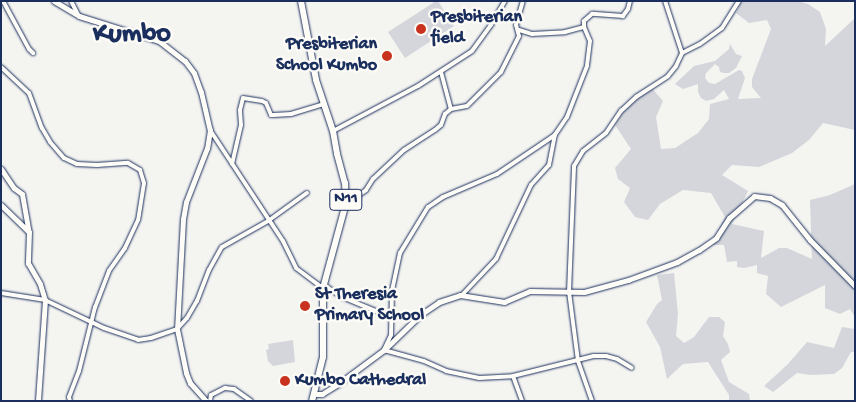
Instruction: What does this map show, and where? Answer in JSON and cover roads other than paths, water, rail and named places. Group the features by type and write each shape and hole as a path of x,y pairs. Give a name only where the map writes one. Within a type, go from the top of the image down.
{"highway":[{"name":"N11","path":"301,1 306,38 323,104 333,131 345,183 346,203 324,287 323,357 313,398"}],"street":[{"path":"3,1 33,53"},
{"path":"54,1 79,16 153,38 180,56 194,73 208,116 210,130 207,148 186,202 183,219 177,329 186,373 190,383 208,401 211,396 225,388 234,389 251,401"},
{"path":"63,7 70,1 79,16"},
{"path":"333,131 441,72 472,51 491,25 505,1"},
{"path":"346,203 366,190 373,179 404,150 441,125 445,114 451,109 468,106 501,72 516,43 519,30 516,25 523,1"},
{"path":"313,398 338,384 384,350 429,308 462,295 496,259 531,185 549,165 555,136 567,117 587,66 590,41 584,27 584,21 592,14 622,16 628,9 630,1"},
{"path":"665,1 682,53"},
{"path":"592,401 578,361 569,292 571,199 574,166 577,159 606,133 621,111 636,97 673,70 682,53 700,44 722,28 738,1"},
{"path":"519,30 532,34 566,32 584,27"},
{"path":"1,67 29,93 42,128 50,142 64,158 77,164 128,163 140,170 144,183 138,220 125,248 110,271 90,322 79,371 69,397 70,401"},
{"path":"441,72 451,109"},
{"path":"232,164 243,98 266,103 272,115 291,114 323,104"},
{"path":"210,130 268,221 283,241 296,268 342,297 388,316 393,315"},
{"path":"384,350 391,335 393,315 392,291 400,253 428,207 443,197 496,174 555,136"},
{"path":"1,169 14,188 22,194 29,232 28,263 40,284 45,300 38,401"},
{"path":"1,293 45,300 90,322 138,340 152,338 177,329 197,301 209,270 222,247 268,221 307,193"},
{"path":"462,295 504,302 530,291 584,292 628,280 688,257 716,238 729,218 754,196 770,198 782,205 810,240 855,286"},
{"path":"1,205 29,232"},
{"path":"384,350 460,374 479,378 513,376 594,356 606,356 632,368"},
{"path":"513,376 522,401"}],"place":[{"name":"Presbiterian field","path":"421,29"},
{"name":"Presbiterian School Kumbo","path":"387,56"},
{"name":"St Theresia Primary School","path":"305,306"},
{"name":"Kumbo Cathedral","path":"285,381"}],"district":[{"name":"Kumbo","path":"132,35"}]}
